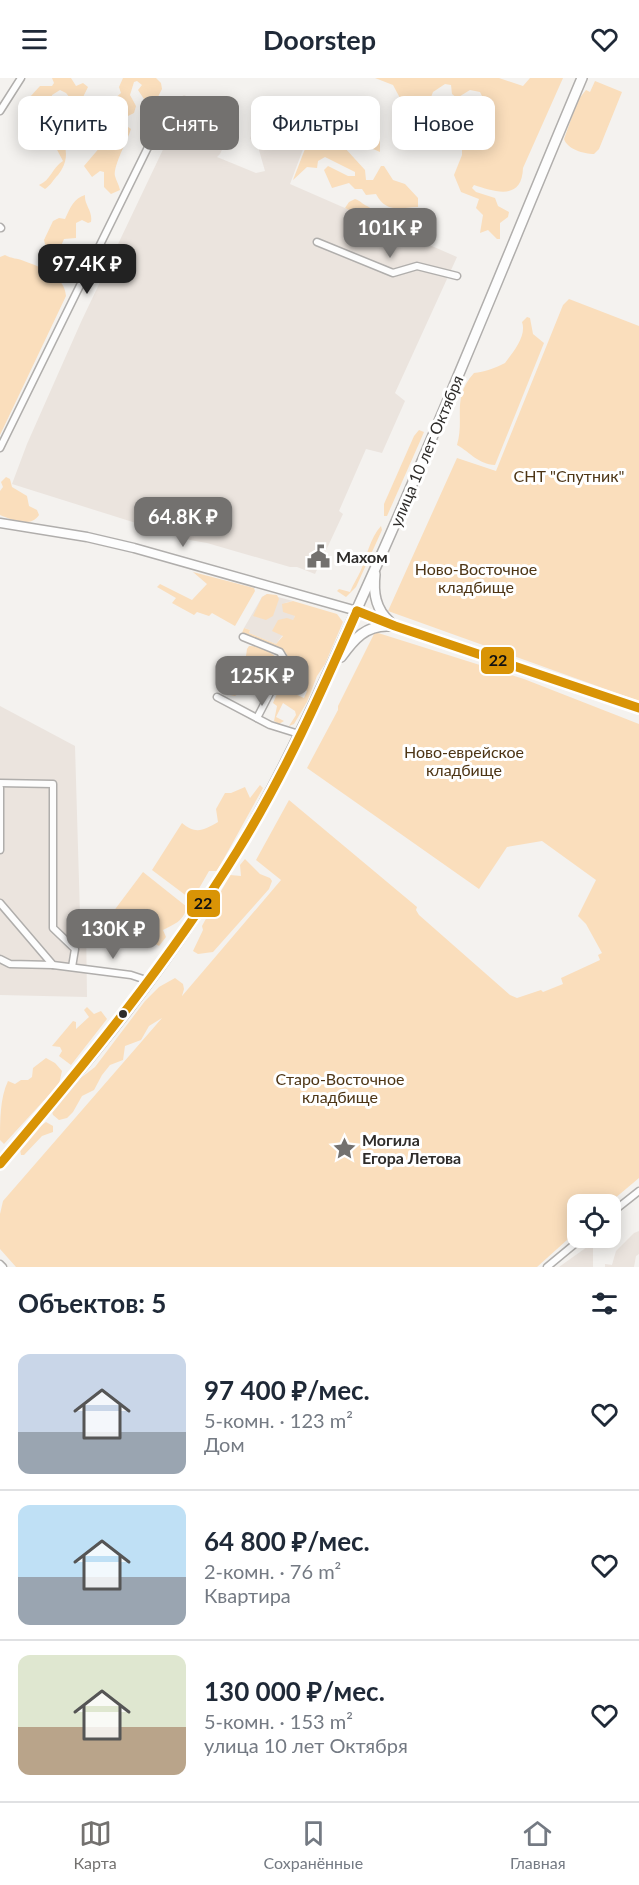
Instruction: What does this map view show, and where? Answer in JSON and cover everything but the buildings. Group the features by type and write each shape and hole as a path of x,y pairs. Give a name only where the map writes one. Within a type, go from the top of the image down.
{"main road":[{"name":"улица 10 лет Октября","path":"0,1164 105,1039 149,981 238,849 299,734 357,611 437,429 582,78"},
{"path":"377,563 374,589 377,604 386,619 395,626"},
{"path":"357,611 395,626 639,708"},
{"path":"332,667 364,631 375,626 395,626"}],"street":[{"path":"0,111 21,78"},
{"path":"0,448 147,150"},
{"path":"317,242 393,273 417,266 457,276"},
{"path":"0,523 87,537 134,548 357,611"},
{"path":"243,637 280,652 286,662 257,718"},
{"path":"217,697 257,718 299,734"},
{"path":"0,783 53,784 53,928 75,949 72,967"},
{"path":"0,788 0,850"},
{"path":"0,903 53,965"},
{"path":"0,959 10,964 72,967 131,975 149,981"},
{"path":"621,1205 639,1191"},
{"path":"547,1267 570,1248"},
{"path":"0,1264 3,1267"}],"shaded area":[{"path":"163,150 222,150 217,157 256,173 265,171 259,150 303,150 290,184 457,257 395,393 405,401 382,453 366,449 339,511 343,514 315,574 297,567 190,540 12,484 27,444 81,322"},
{"path":"267,594 293,601 285,603 295,616 276,644 249,633 250,630 244,628 262,597"},
{"path":"0,706 75,746 80,915 86,923 87,997 0,995"},
{"path":"639,1231 639,1254 636,1256 634,1267 605,1267 605,1264 612,1265 616,1251"},
{"path":"586,1248 593,1248 593,1267 559,1267"}],"green space":[{"path":"52,78 71,78 76,86 83,83 88,87 84,96 68,96 60,90 52,96 31,96 40,86 52,86 54,83"},
{"path":"123,78 156,78 161,83 162,89 158,96 142,96 138,90 142,85 137,81 134,82 130,95 136,106 134,113 128,116 128,96 118,96 121,93 119,87"},
{"path":"375,78 499,78 523,86 530,78 563,78 523,168 518,186 506,192 474,185 472,188 476,192 495,198 498,206 509,212 508,217 500,223 500,239 488,230 480,233 483,215 476,208 479,199 461,192 454,175 462,150 495,150 495,96 482,96 480,92 470,90 460,96 454,96 451,85 445,84 433,92 431,96 399,96 393,85"},
{"path":"595,81 622,92 599,149 594,154 576,150 564,139 578,100 586,90 590,92"},
{"path":"57,150 66,150 64,166 49,186 45,189 39,185 46,180 63,161"},
{"path":"98,150 122,150 115,172 120,190 111,194 104,187 104,172 100,171 92,177 84,166"},
{"path":"305,150 347,150 365,170 366,180 373,180 381,166 384,166 393,180 405,184 418,198 418,207 389,207 376,194 366,195 362,189 355,189 349,183 332,188 324,170 328,166 348,176 355,176 355,172 325,157 318,161 317,168 307,167 293,180"},
{"path":"85,195 91,222 82,220 76,223 76,238 64,239 61,246 63,253 54,259 48,256 44,240 53,221 59,218 65,219 75,201"},
{"path":"355,199 404,224 422,241 345,208"},
{"path":"5,255 31,263 51,273 65,289 66,296 0,435 0,257"},
{"path":"569,299 639,326 639,701 388,611 457,458 496,471 563,305"},
{"path":"527,317 530,318 533,334 544,343 495,465 489,464 457,445 463,391 474,373 490,370 505,363 518,344 523,333 522,322"},
{"path":"419,430 424,432 387,516 384,516 384,504 414,436"},
{"path":"6,477 10,479 12,487 27,496 29,506 37,510 39,515 36,519 21,522 0,515 0,491 3,487 1,482"},
{"path":"381,526 382,530 356,587 346,597 337,591 339,589 350,592 371,542"},
{"path":"193,572 254,588 255,591 235,626 212,613 209,616 197,612 194,615 172,603 176,598 157,587 160,584 192,600 207,584"},
{"path":"267,594 277,595 279,599 273,616 266,620 253,616 262,597"},
{"path":"293,601 337,614 343,622 307,702 294,724 289,726 296,715 295,711 283,703 276,717 284,721 279,724 274,721 277,706 273,703 280,687 304,698 307,691 303,688 306,679 301,678 298,686 281,680 289,664 286,653 242,633 244,628 250,630 249,633 276,644 283,636 272,631 278,620 287,618 293,620 295,616 283,612 282,604"},
{"name":"Старо-Восточное кладбище","path":"375,632 524,679 639,724 639,1178 620,1194 567,1194 567,1240 537,1267 16,1267 0,1249 0,1214 3,1201 162,1018 149,1026 141,1040 125,1046 123,1060 110,1065 94,1090 82,1096 67,1118 59,1120 52,1112 82,1077 95,1067 145,1001 159,987 175,978 183,984 182,996 281,880 256,860 289,800 417,907 419,915 510,995 517,998 541,990 543,992 563,984 561,978 600,960 598,955 602,953 586,924 578,916 596,880 542,841 507,847 479,889 307,768"},
{"path":"249,646 257,647 278,659 276,665 262,672 252,690 243,690 235,696 230,695 245,663"},
{"path":"260,785 263,788 217,871 209,871 197,892 188,897 152,870 182,823 196,830 208,827 218,822 216,809 225,793 245,787 250,798"},
{"path":"245,859 260,874 270,878 272,881 269,889 213,952 198,954 193,951 203,930 202,926 230,875 241,876 240,865"},
{"path":"143,872 187,907 183,916 178,922 163,930 166,937 159,946 152,942 146,946 131,936 114,943 100,936 98,932"},
{"path":"87,1007 94,1014 101,1011 107,1019 71,1065 59,1056 62,1051 60,1047 52,1046 73,1021 76,1022 76,1029 89,1017 84,1010"},
{"path":"46,1058 62,1071 59,1084 4,1144 0,1140 0,1117 3,1095 8,1081 15,1084 21,1080 28,1080 32,1077 33,1068"},
{"path":"46,1122 53,1126 53,1132 42,1136 24,1155 21,1155 20,1149"}],"transit line":[{"name":"22","path":"357,611 395,626 639,708"},
{"name":"22","path":"0,1164 125,1012 211,892 238,850 287,763 357,611"}],"place":[{"name":"Махом","path":"318,556"},
{"name":"Могила Егора Летова","path":"344,1148"}],"park label":[{"name":"СНТ \"Спутник\"","path":"569,475"},
{"name":"Ново-Восточное кладбище","path":"476,577"},
{"name":"Ново-еврейское кладбище","path":"464,760"}]}
